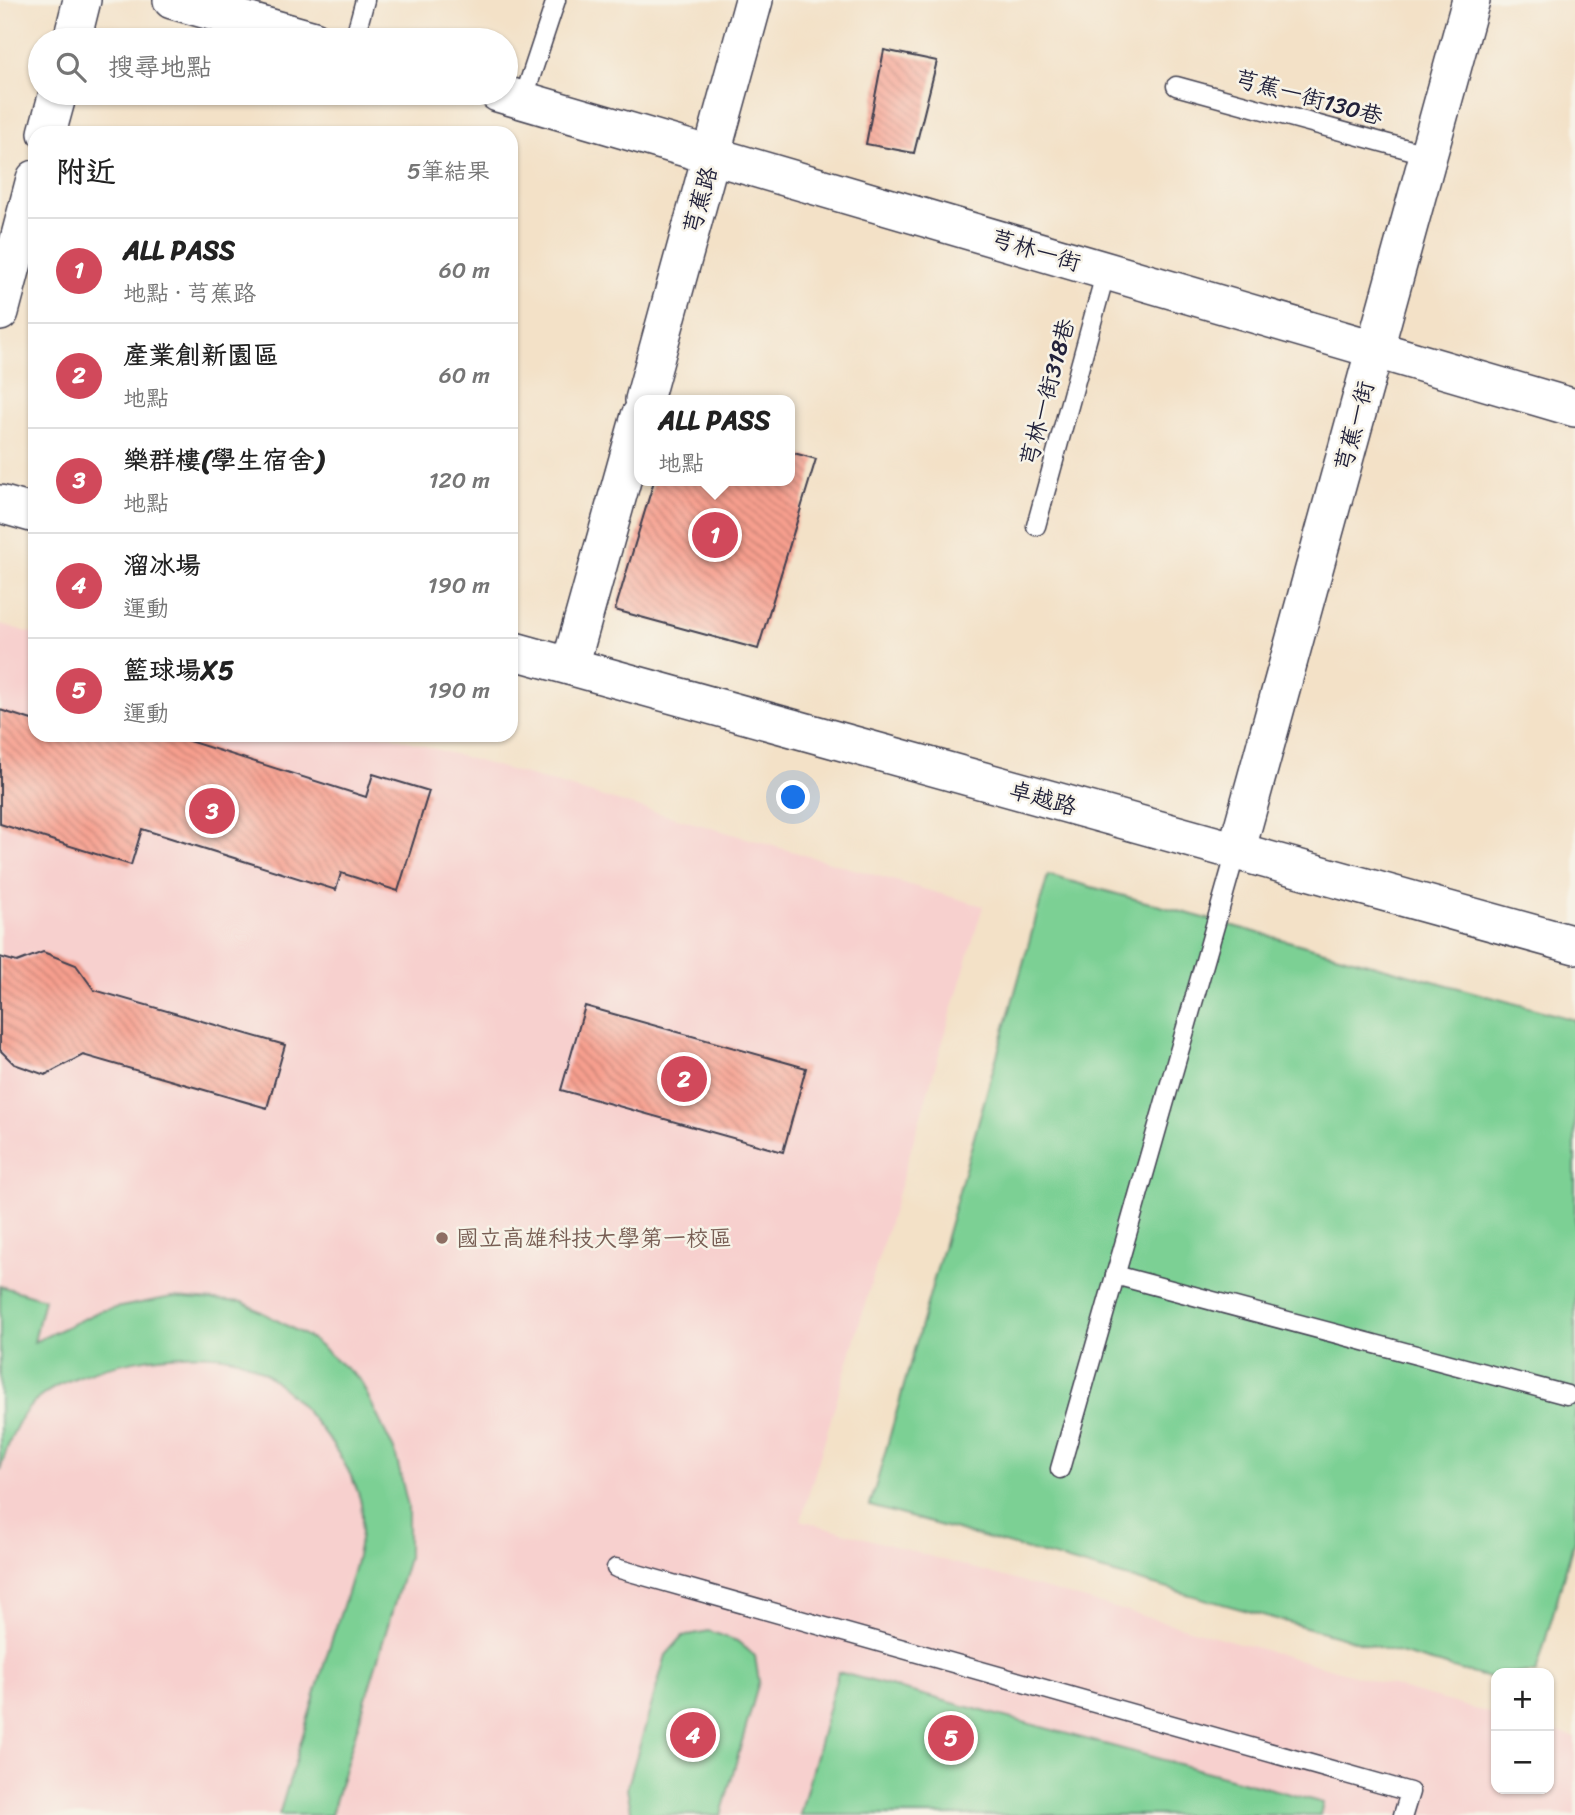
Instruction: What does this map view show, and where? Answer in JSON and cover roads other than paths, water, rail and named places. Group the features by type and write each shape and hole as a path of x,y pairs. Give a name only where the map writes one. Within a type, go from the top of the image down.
{"street":[{"path":"75,28 82,0"},
{"path":"172,0 271,28"},
{"name":"芎蕉路","path":"645,395 754,0"},
{"name":"芎蕉一街","path":"1236,852 1471,0"},
{"name":"芎林一街","path":"518,98 1575,408"},
{"path":"49,126 55,105"},
{"path":"0,312 28,206"},
{"path":"570,666 634,437"},
{"path":"0,504 28,512"},
{"name":"卓越路","path":"518,652 1575,945"}],"lane":[{"path":"357,28 365,0"},
{"path":"518,79 556,0"},
{"name":"芎蕉一街130巷","path":"1176,86 1429,155"},
{"name":"芎林一街318巷","path":"1036,526 1106,271"},
{"path":"1060,1469 1236,852"},
{"path":"1115,1275 1567,1395"},
{"path":"616,1568 1410,1792 1403,1815"}],"place":[{"name":"ALL PASS","path":"715,535"},
{"name":"樂群樓(學生宿舍)","path":"212,811"},
{"name":"產業創新園區","path":"684,1079"},
{"name":"國立高雄科技大學第一校區","path":"442,1238"},
{"name":"溜冰場","path":"693,1735"},
{"name":"籃球場X5","path":"951,1738"}]}
